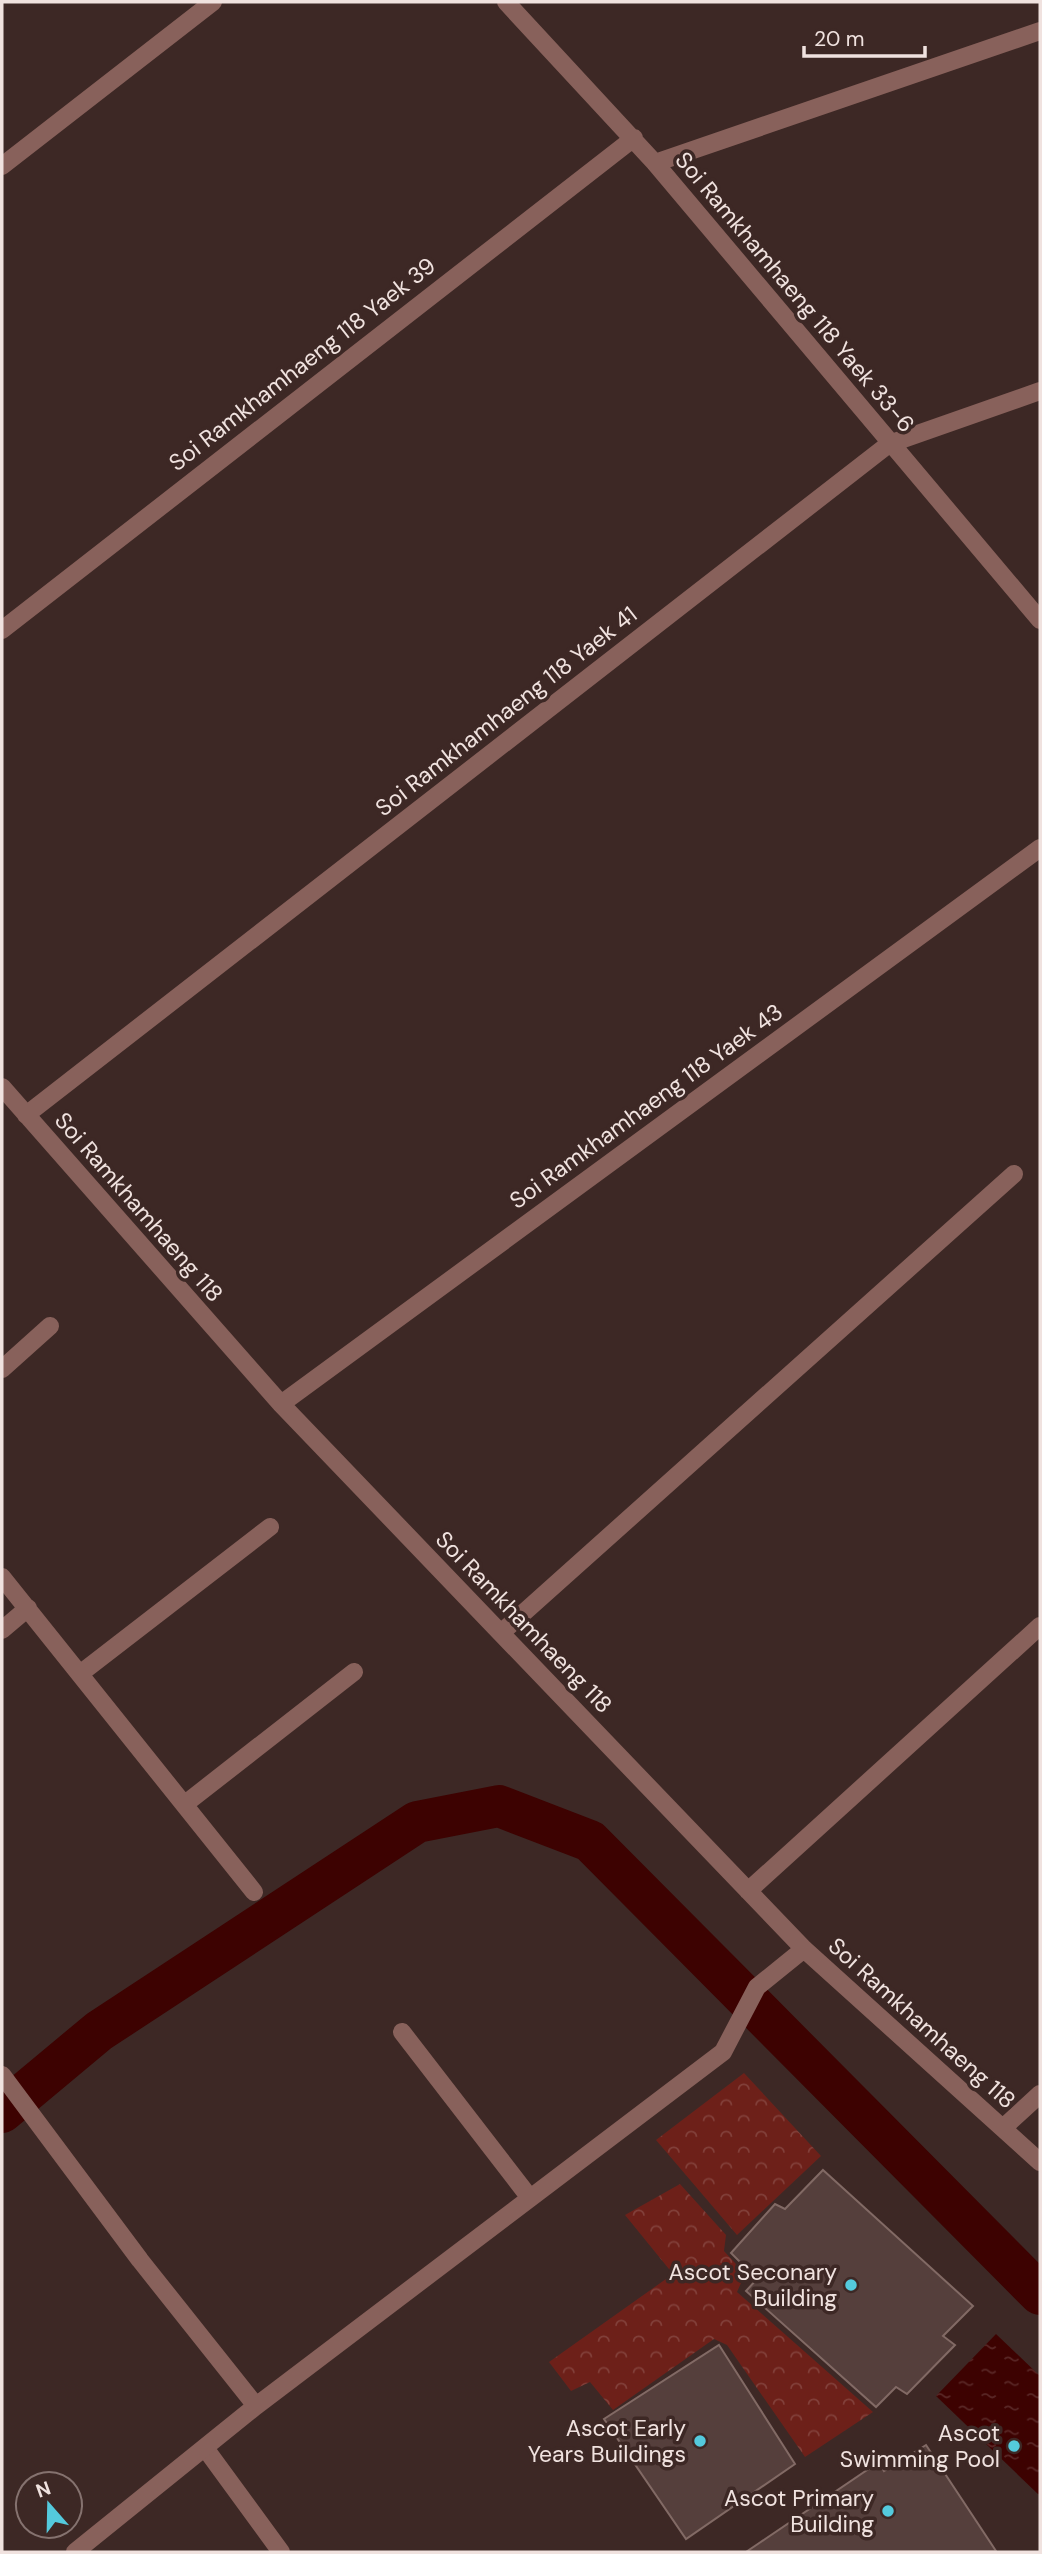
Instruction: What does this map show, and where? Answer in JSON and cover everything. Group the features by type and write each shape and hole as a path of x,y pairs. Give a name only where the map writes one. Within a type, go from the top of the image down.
{"street":[{"path":"2,166 213,2"},
{"name":"Soi Ramkhamhaeng 118 Yaek 33-6","path":"506,2 634,138 889,444 1040,620"},
{"path":"655,163 1040,30"},
{"name":"Soi Ramkhamhaeng 118 Yaek 39","path":"2,630 634,138"},
{"name":"Soi Ramkhamhaeng 118 Yaek 41","path":"26,1115 889,444 1040,391"},
{"name":"Soi Ramkhamhaeng 118 Yaek 43","path":"281,1404 1040,848"},
{"name":"Soi Ramkhamhaeng 118","path":"2,1087 281,1404 804,1949 1040,2162"},
{"path":"501,1633 1014,1174"},
{"path":"2,1369 50,1326"},
{"path":"81,1673 270,1527"},
{"path":"2,1577 254,1892"},
{"path":"2,1630 28,1608"},
{"path":"748,1891 1040,1626"},
{"path":"184,1804 354,1672"},
{"path":"75,2552 256,2406 723,2052 757,1987 804,1949"},
{"path":"402,2032 530,2198"},
{"path":"4,2078 140,2260 256,2406"},
{"path":"1003,2128 1040,2094"},
{"path":"205,2448 281,2552"}],"green space":[{"path":"744,2073 821,2156 737,2235 656,2140"},
{"path":"680,2184 726,2235 724,2251 745,2274 737,2292 873,2412 805,2457 727,2345 714,2339 613,2410 590,2382 571,2391 549,2362 673,2274 625,2215"}],"water":[{"name":"Ascot Swimming Pool","path":"996,2334 1040,2376 1040,2496 936,2396"}],"building":[{"name":"Ascot Seconary Building","path":"823,2170 973,2306 943,2336 955,2345 907,2394 896,2387 876,2407 746,2291 757,2279 731,2253 775,2204 785,2209"},
{"name":"Ascot Early Years Buildings","path":"719,2345 795,2464 686,2539 604,2419"},
{"name":"Ascot Primary Building","path":"926,2445 996,2551 746,2552 879,2462 884,2471"}],"waterway":[{"path":"2,2112 99,2031 417,1822 499,1806 590,1841 1040,2294"}],"place":[{"name":"Ascot Seconary Building","path":"851,2285"},
{"name":"Ascot Early Years Buildings","path":"700,2441"},
{"name":"Ascot Swimming Pool","path":"1014,2446"},
{"name":"Ascot Primary Building","path":"888,2511"}]}
